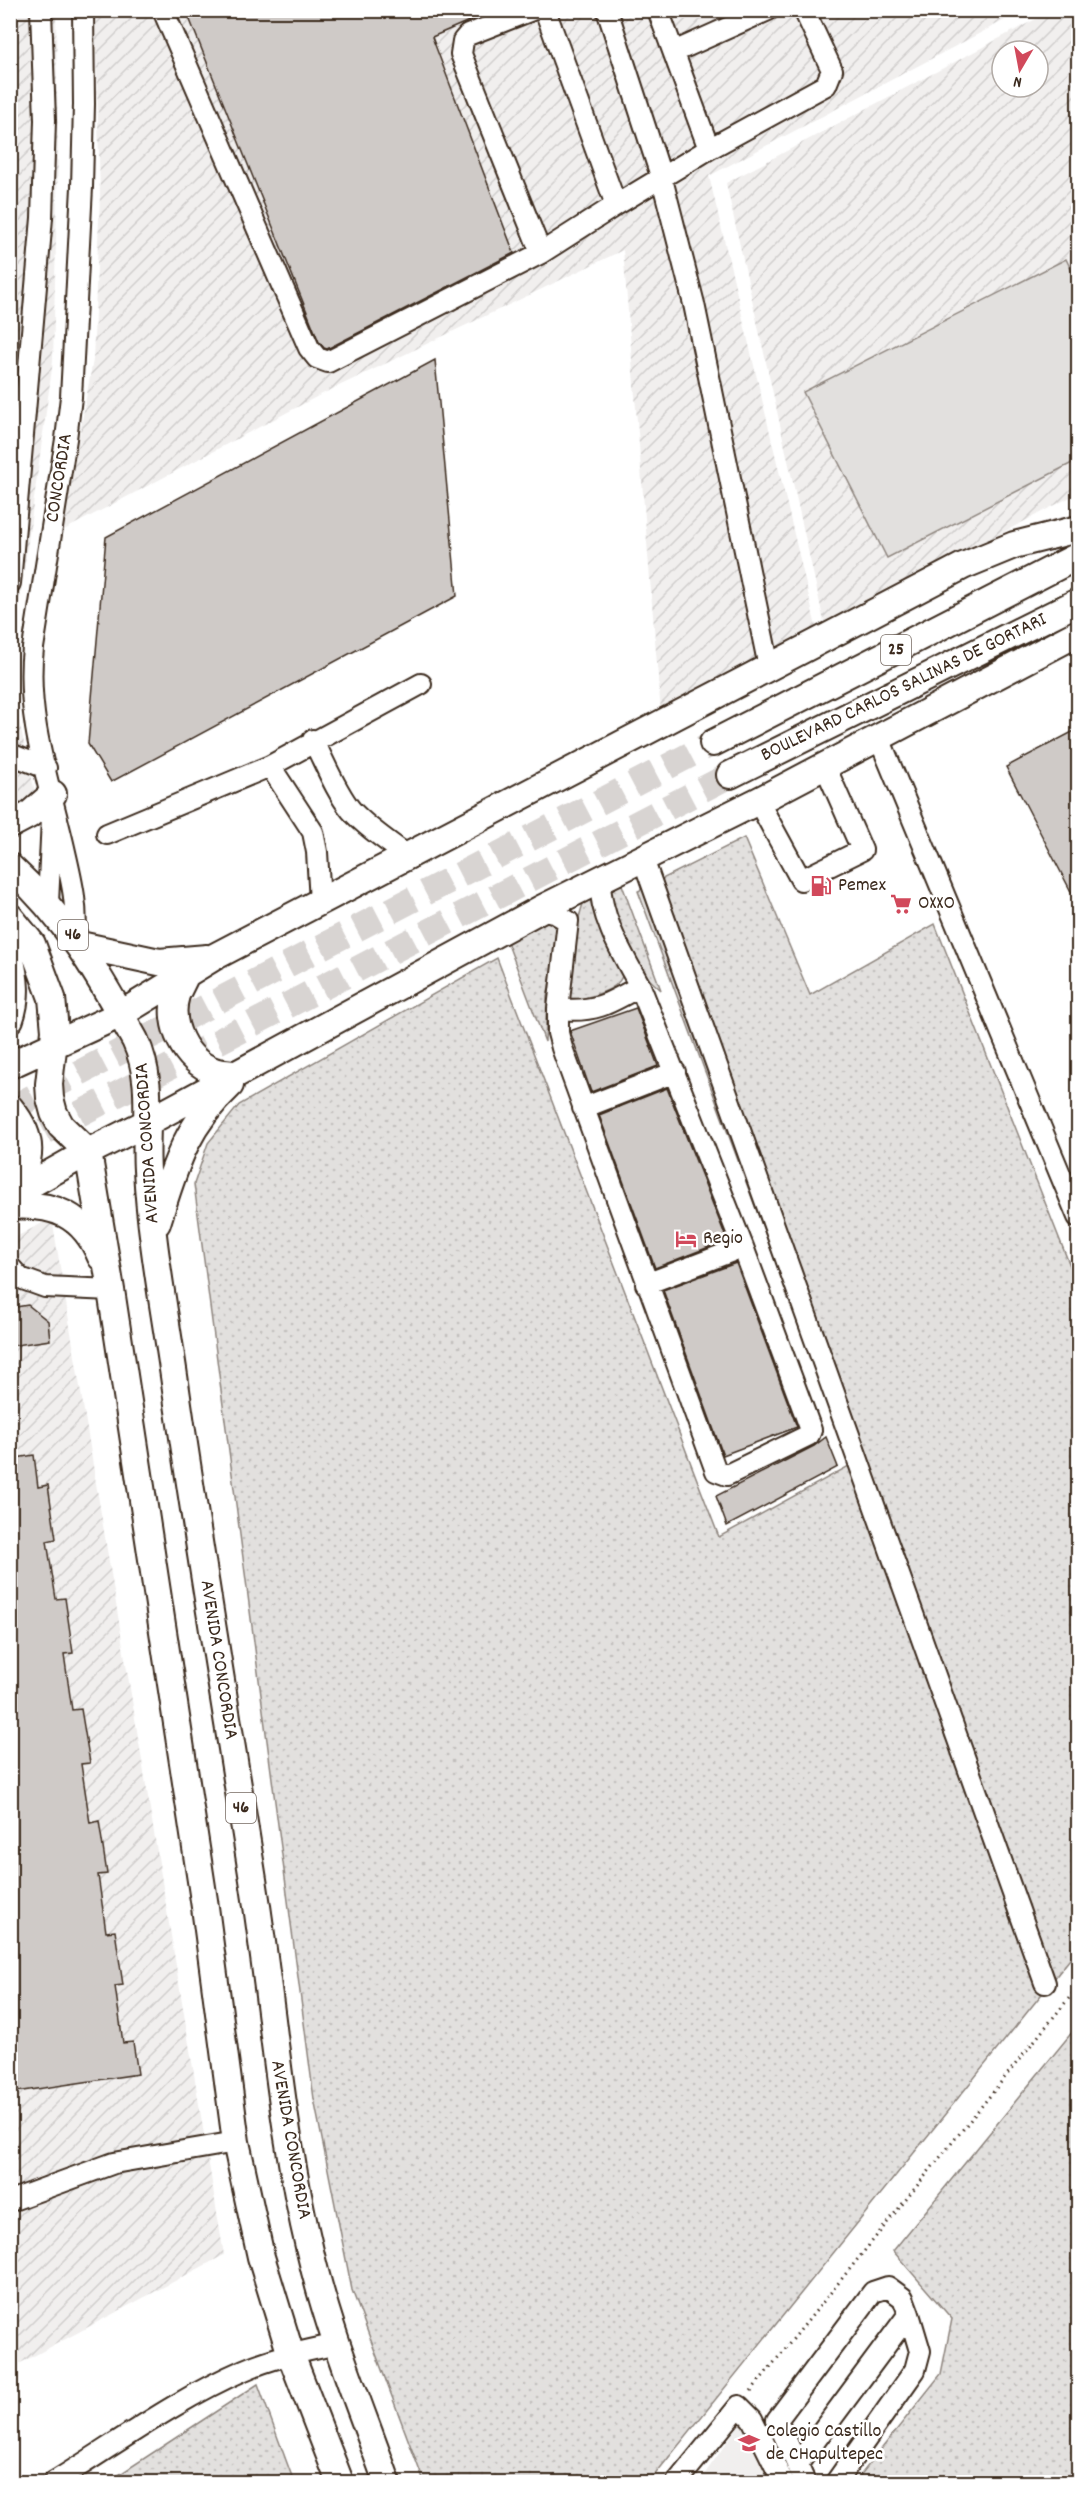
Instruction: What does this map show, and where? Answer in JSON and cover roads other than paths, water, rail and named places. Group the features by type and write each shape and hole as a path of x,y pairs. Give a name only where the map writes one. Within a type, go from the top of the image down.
{"main road":[{"path":"10,1065 121,1014 214,957 990,553 1078,530"},
{"name":"BOULEVARD CARLOS SALINAS DE GORTARI","path":"713,743 1078,556"},
{"name":"BOULEVARD CARLOS SALINAS DE GORTARI","path":"730,775 1078,602"},
{"path":"12,1198 88,1152 148,1122 542,909 758,801 1078,633"},
{"path":"10,825 29,815 53,797"},
{"name":"AVENIDA CONCORDIA","path":"10,867 48,903 78,942 143,1055 147,1074 147,1170 154,1231 181,1424 257,1906 276,2068 290,2160 310,2254 337,2344 387,2482"},
{"name":"46","path":"10,917 32,944 52,998 55,1031 49,1084 54,1113 62,1126 88,1152"},
{"path":"78,942 159,962 214,957"},
{"path":"10,956 16,980 10,1019"},
{"path":"186,974 176,996 174,1013 177,1035 199,1064 215,1072 241,1070"},
{"path":"154,1231 178,1157 188,1136 241,1070"},
{"path":"10,1108 27,1133 29,1149 27,1164 12,1198"},
{"path":"88,1152 205,1907 236,2142 261,2257 291,2355 340,2482"},
{"path":"12,1198 46,1206 70,1216 84,1228 97,1247 110,1284"}],"street":[{"path":"10,583 42,218 45,120 41,10"},
{"name":"CONCORDIA","path":"78,942 76,899 35,725 31,666 71,397 82,187 83,10"},
{"path":"163,10 309,348 317,358 328,362 541,254 616,205 709,149 826,85 832,70 804,10"},
{"path":"532,10 468,35 463,41 461,54 541,254"},
{"path":"545,10 616,205"},
{"path":"606,10 662,179 694,304 769,668"},
{"path":"658,10 709,149"},
{"path":"674,52 768,10"},
{"path":"107,834 270,766 313,740 421,684"},
{"path":"879,738 1078,1217"},
{"path":"313,740 338,790 351,810 367,826 409,856"},
{"path":"10,754 46,768"},
{"path":"270,766 313,832 317,852 320,902"},
{"path":"758,801 801,880 862,850 825,766"},
{"path":"48,903 53,797"},
{"path":"643,859 1045,1983"},
{"path":"542,909 553,912 568,921 558,1009 558,1033 562,1048 646,1284 716,1471 728,1475 809,1435 811,1430 675,1072 640,986 614,935 601,898 600,881"},
{"path":"558,1009 580,1011 591,1009 640,986"},
{"path":"584,1108 675,1072"},
{"path":"646,1284 742,1247"},
{"path":"10,1267 20,1278 45,1287 110,1284"},
{"path":"10,2201 114,2163 236,2142"},
{"path":"801,2474 777,2420 873,2292 888,2287 903,2298 909,2314 920,2351 915,2370 836,2482"},
{"path":"801,2474 909,2314"},
{"path":"54,2482 206,2390 245,2370 291,2355 337,2344"},
{"path":"677,2482 739,2406 752,2419 783,2482"}],"tunnel":[{"path":"10,1109 713,743"},
{"path":"10,1150 730,775"}],"place":[{"name":"Pemex","path":"821,886"},
{"name":"OXXO","path":"901,904"},
{"name":"Regio","path":"686,1239"},
{"name":"Colegio Castillo de CHapultepec","path":"749,2443"}]}
